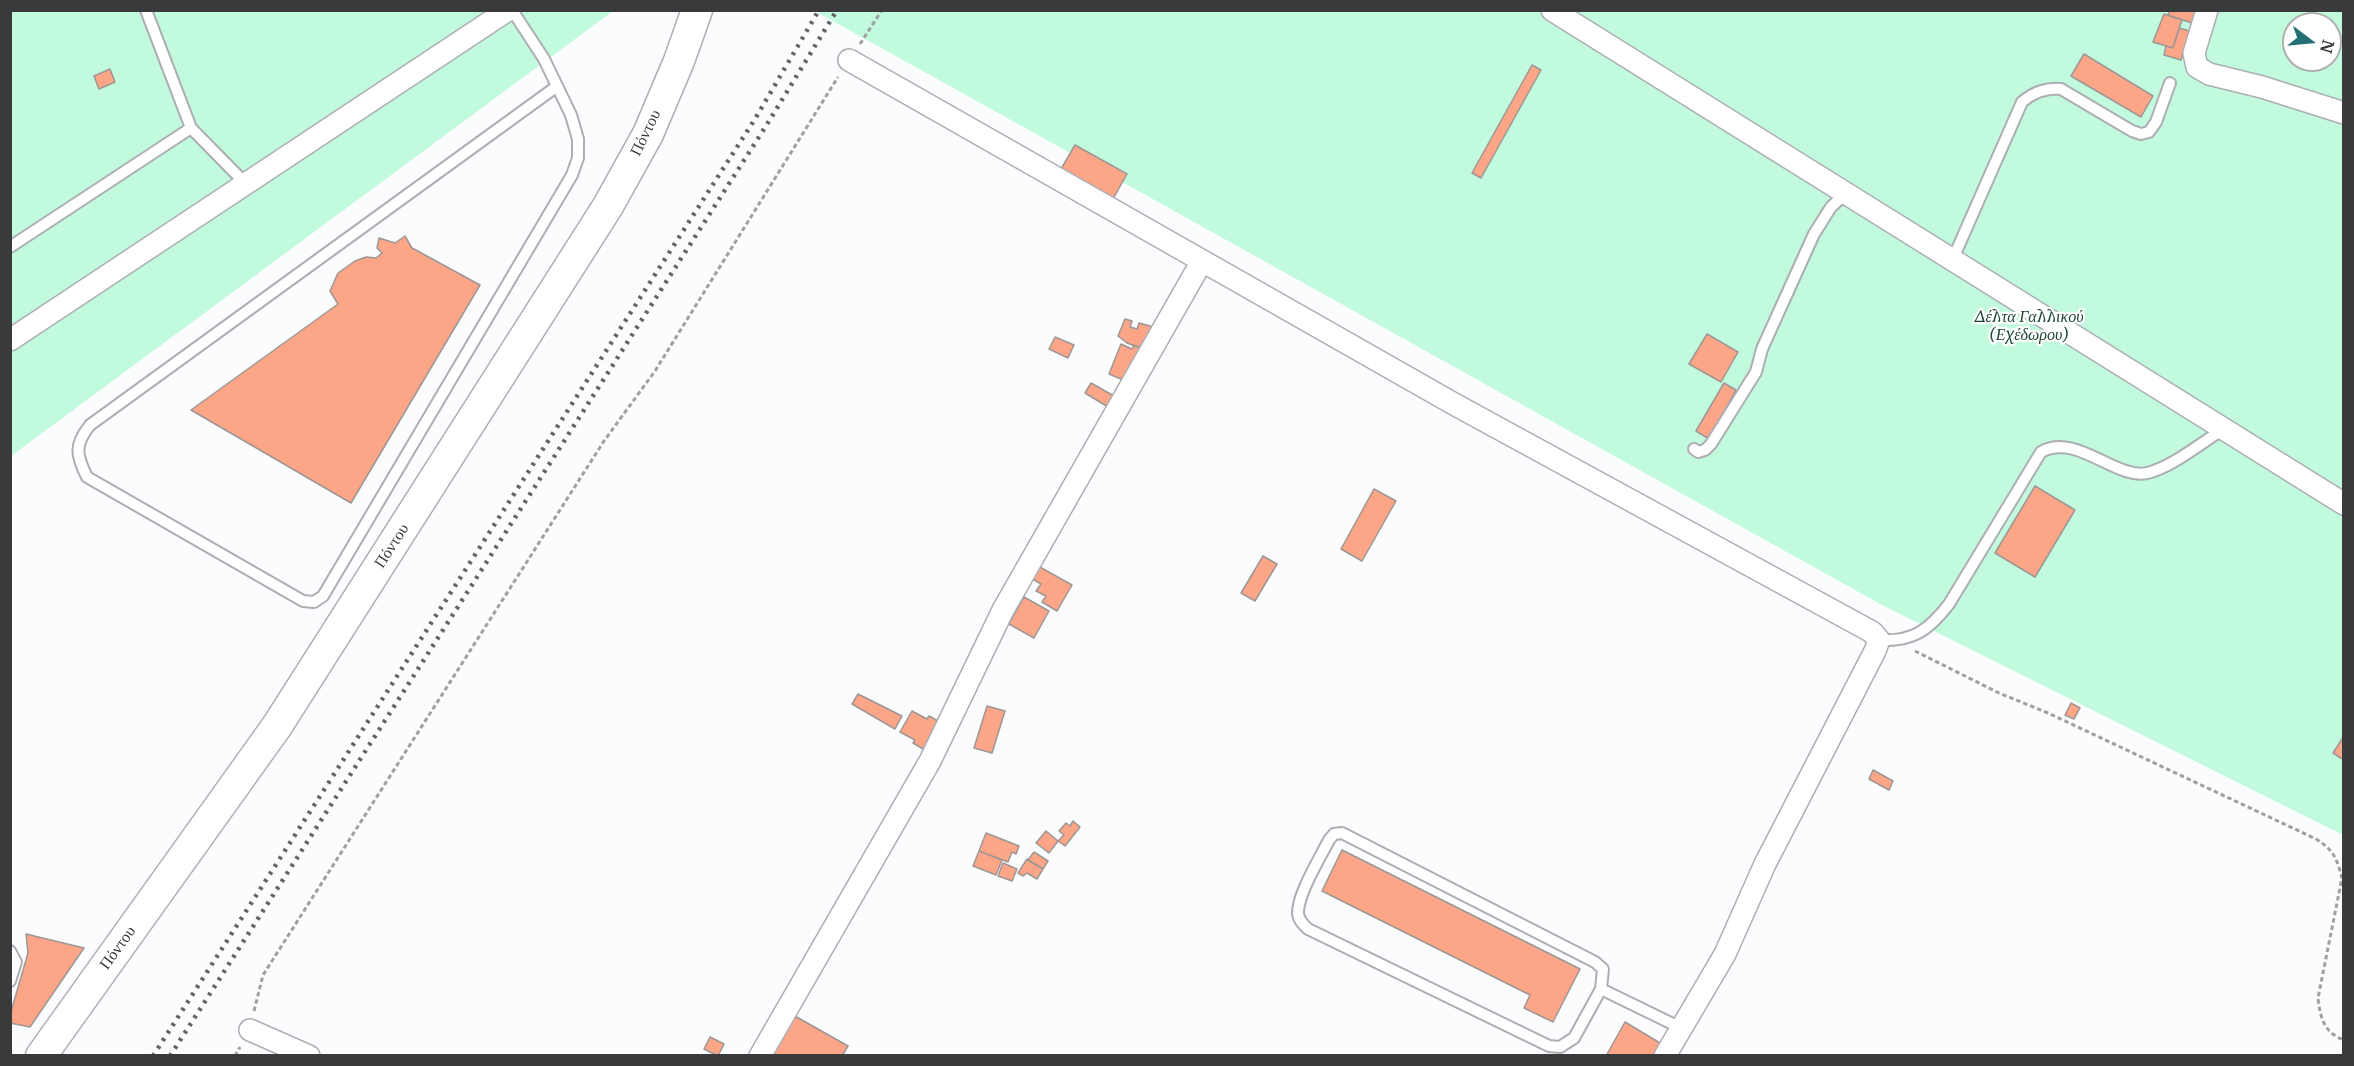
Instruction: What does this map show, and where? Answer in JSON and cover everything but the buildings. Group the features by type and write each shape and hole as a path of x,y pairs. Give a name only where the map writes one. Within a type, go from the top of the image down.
{"street":[{"path":"10,340 510,10"},
{"name":"Πόντου","path":"41,1056 277,726 608,206 648,134 680,61 697,10"},
{"path":"1552,10 2343,504"},
{"path":"2207,10 2194,53 2197,67 2209,74 2262,87 2343,113"},
{"path":"849,60 1594,482 1887,640 1875,651 1766,864 1725,954 1665,1056"},
{"path":"760,1056 930,761 1003,610 1202,261"},
{"path":"250,1030 309,1056"}],"lane":[{"path":"146,10 191,128 246,184"},
{"path":"510,10 544,59 571,115 578,139 578,158 572,175 323,596 314,602 303,601 87,477 78,451 80,437 90,425 556,87"},
{"path":"1952,261 2022,102 2050,88 2061,89 2141,134 2149,132 2156,122 2170,83"},
{"path":"10,247 191,128"},
{"path":"1694,449 1698,452 1705,450 1711,444 1756,372 1762,349 1814,234 1831,207 1845,194"},
{"path":"1887,640 1909,638 1927,628 1949,604 2041,452 2051,447 2063,446 2132,472 2145,474 2164,467 2224,429"},
{"path":"1342,833 1594,962 1603,969 1601,989 1574,1038 1560,1047 1550,1046 1308,929 1300,922 1299,902 1329,840 1334,834 1342,833"},
{"path":"10,951 16,962 10,981"},
{"path":"1601,989 1681,1028"}],"path":[{"path":"235,1056 250,1030 263,975 604,441 655,371 882,10"},
{"path":"1887,640 1999,693 2048,713 2328,847 2337,859 2342,878 2318,998 2319,1013 2324,1025 2335,1037 2343,1040"}],"green space":[{"path":"11,11 613,11 11,456"},
{"name":"Δέλτα Γαλλικού (Εχέδωρου)","path":"815,11 2343,11 2343,835 1882,605"}],"railway":[{"path":"153,1056 755,119 819,10"},
{"path":"170,1056 766,126 837,10"}]}
